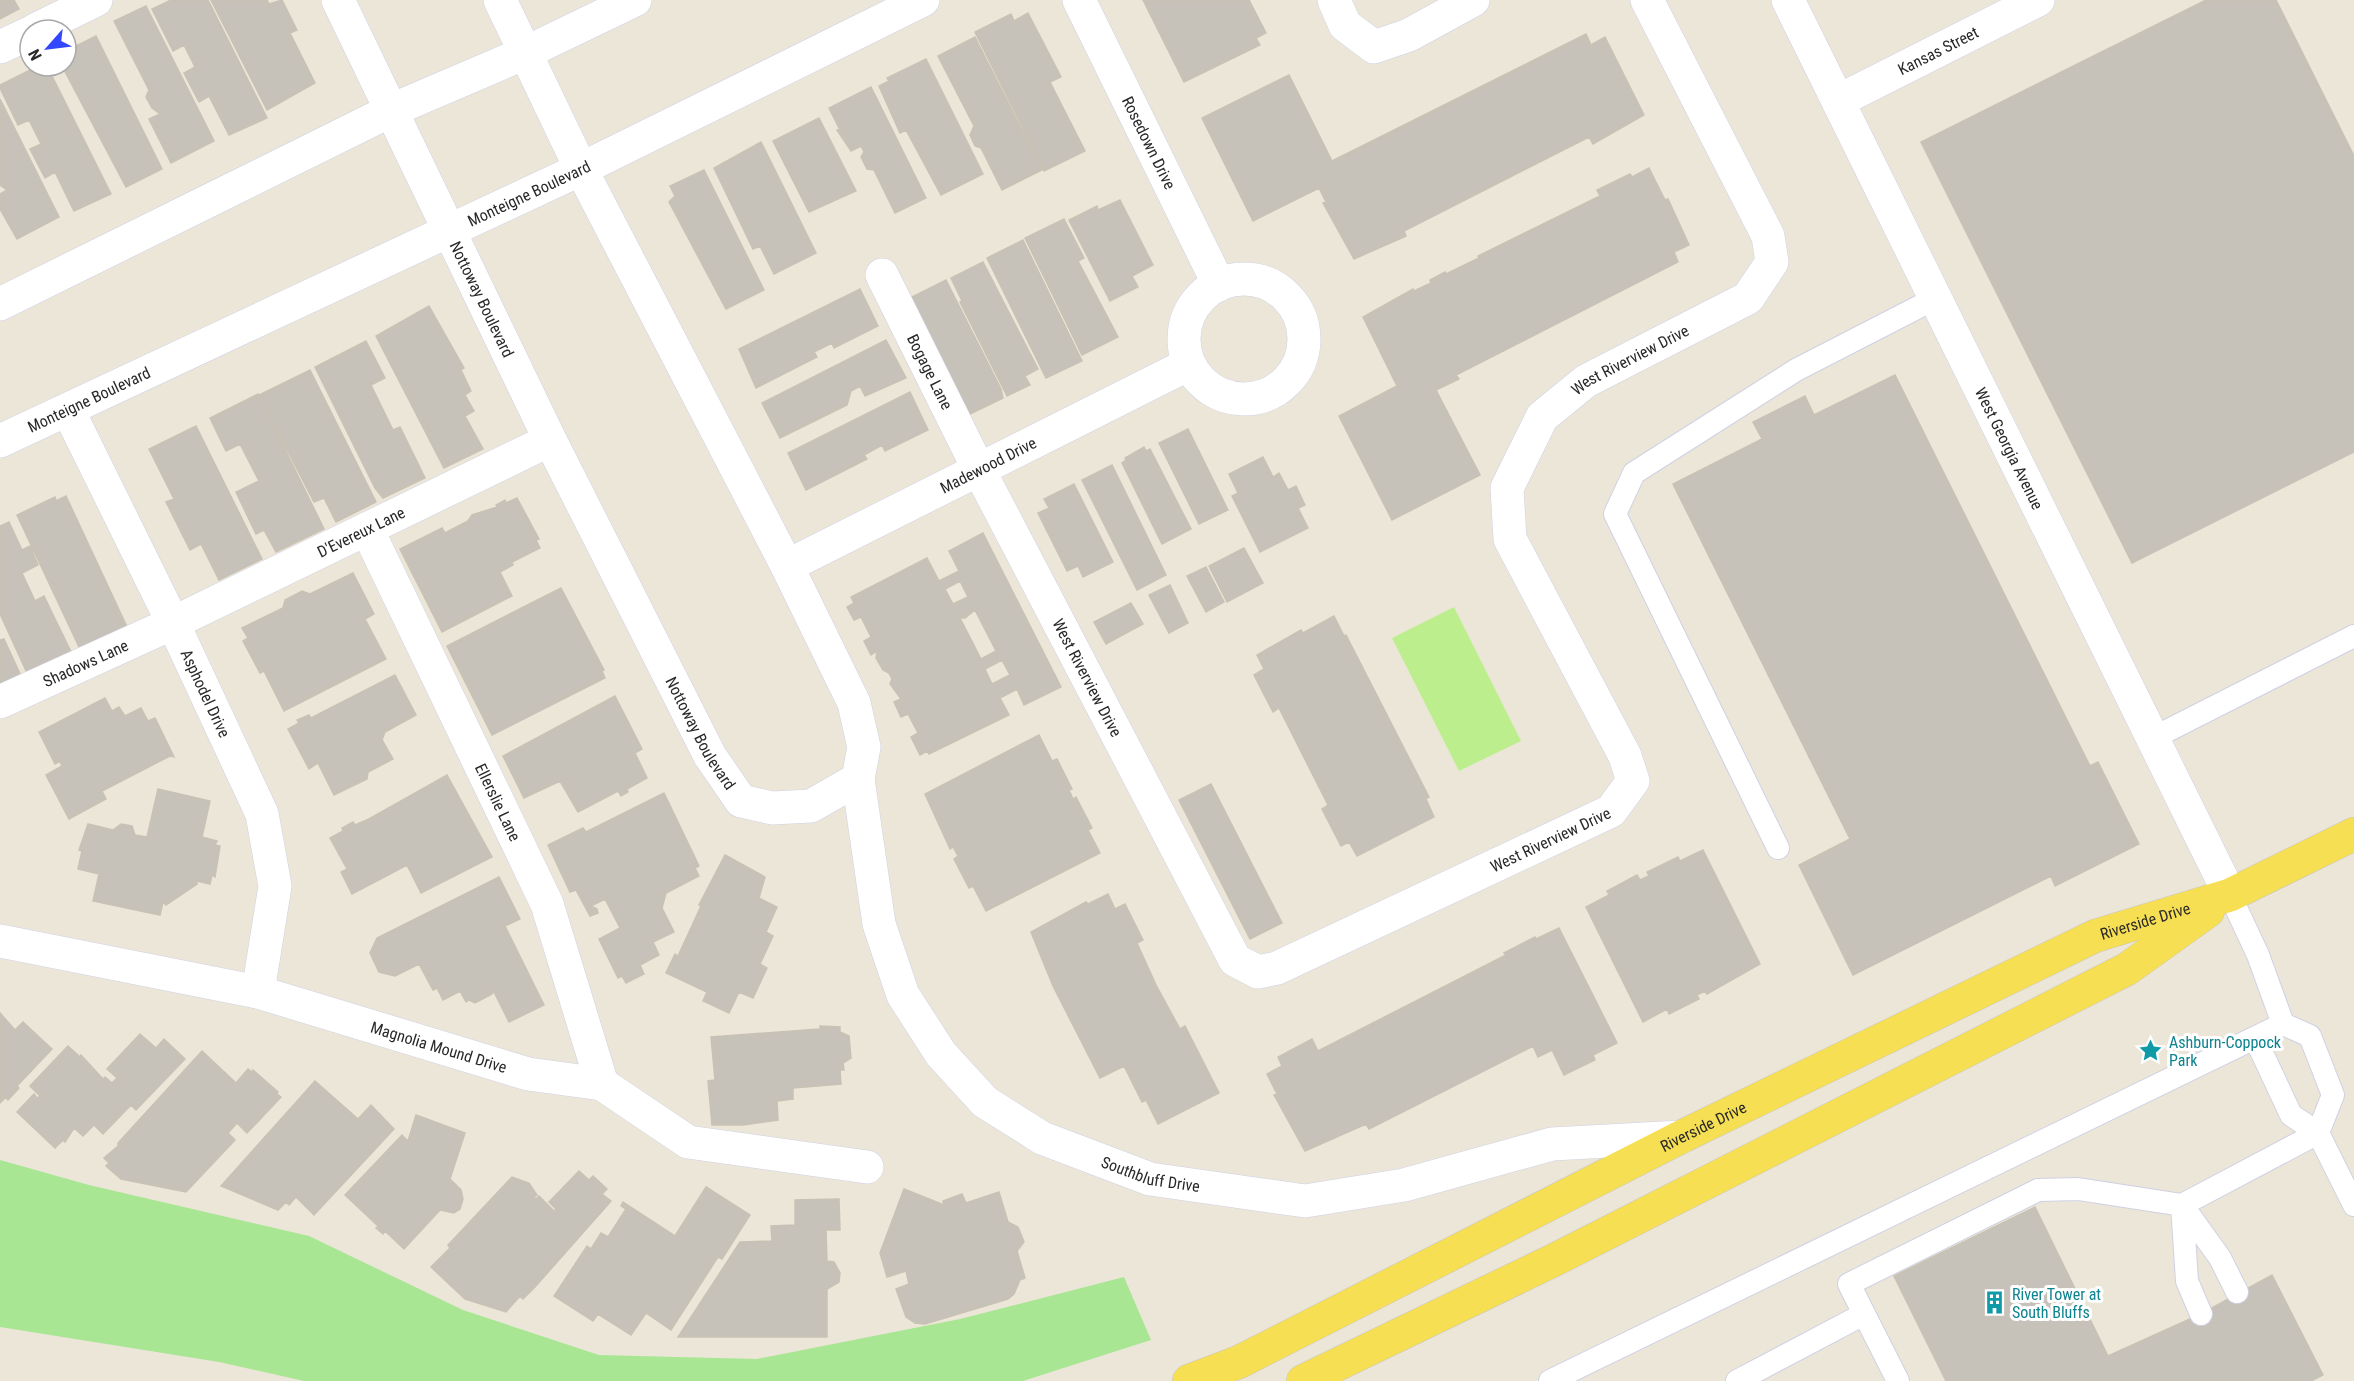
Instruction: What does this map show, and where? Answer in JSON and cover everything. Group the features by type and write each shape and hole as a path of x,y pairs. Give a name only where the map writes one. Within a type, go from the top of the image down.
{"main road":[{"name":"Riverside Drive","path":"1189,1381 1239,1362 1333,1316 1680,1137 2095,936 2230,895 2354,834"},
{"name":"Riverside Drive","path":"1303,1381 1552,1261 2127,969 2230,895"}],"street":[{"path":"59,18 96,0"},
{"name":"Nottoway Boulevard","path":"338,0 550,440 710,756 741,801 772,808 811,806 858,779"},
{"path":"500,0 581,169 787,566 854,703 864,747 858,779"},
{"path":"0,304 392,110 525,53 635,0"},
{"name":"Monteigne Boulevard","path":"0,441 581,169 923,0"},
{"name":"Rosedown Drive","path":"1079,0 1219,285"},
{"path":"1334,0 1345,25 1374,47 1409,35 1473,0"},
{"name":"West Riverview Drive","path":"979,470 1235,960 1258,972 1277,968 1611,811 1633,781 1625,756 1510,539 1507,488 1542,417 1586,381 1748,298 1772,262 1768,236 1647,0"},
{"name":"West Georgia Avenue","path":"1788,0 2230,895"},
{"name":"Kansas Street","path":"1838,101 2038,0"},
{"path":"0,47 18,39"},
{"name":"Bogage Lane","path":"882,275 979,470"},
{"path":"1238,280 1258,281 1277,289 1291,303 1301,321 1304,341 1300,361 1290,378 1274,391 1255,399 1235,399 1216,392 1200,380 1189,364 1184,333 1188,318 1206,293 1219,285 1238,280"},
{"name":"Madewood Drive","path":"787,566 1189,364"},
{"name":"Asphodel Drive","path":"68,410 173,623 262,814 276,886 258,992"},
{"name":"D'Evereux Lane","path":"173,623 550,440"},
{"name":"Ellerslie Lane","path":"367,529 547,904 603,1084"},
{"name":"Shadows Lane","path":"0,702 173,623"},
{"name":"Southbluff Drive","path":"858,779 879,924 903,994 941,1054 985,1102 1042,1138 1150,1179 1305,1201 1404,1185 1551,1144 1680,1137"},
{"name":"Magnolia Mound Drive","path":"0,941 258,992 528,1074 603,1084 688,1142 867,1167"}],"lane":[{"path":"1778,848 1615,514 1634,473 1796,370 1936,298"},
{"path":"2153,738 2354,636"},
{"path":"1898,1381 1849,1284 2038,1190 2078,1189 2182,1205 2318,1132 2333,1095 2310,1035 2283,1024 2258,955 2230,895"},
{"path":"1550,1381 2283,1024"},
{"path":"2255,1038 2291,1114 2318,1132 2354,1205"},
{"path":"2182,1205 2220,1258 2237,1292"},
{"path":"2182,1205 2187,1281 2201,1314"},
{"path":"1737,1381 1864,1314"}],"green space":[{"path":"1454,607 1521,741 1459,771 1392,638"},
{"path":"0,1160 89,1185 309,1236 463,1310 599,1355 757,1359 960,1319 1124,1277 1151,1340 1023,1381 304,1381 219,1362 0,1327"}],"building":[{"path":"0,0 14,0 19,9 0,19"},
{"path":"171,0 208,0 267,118 229,135 209,96 199,102 184,73 195,67 184,45 173,51 152,9"},
{"path":"211,0 267,0 269,4 282,0 297,30 290,33 315,83 267,110"},
{"path":"1143,0 1249,0 1266,33 1256,38 1260,45 1184,82"},
{"path":"2206,0 2276,0 2354,156 2354,452 2132,563 1921,142"},
{"path":"146,6 214,141 171,163 149,119 160,114 152,108 146,97 149,90 114,21"},
{"path":"1028,13 1061,77 1050,82 1085,151 1044,171 975,32 1011,14 1014,21"},
{"path":"1586,34 1591,45 1605,37 1644,115 1593,144 1589,137 1404,231 1406,236 1354,259 1323,203 1326,202 1319,188 1253,221 1202,118 1289,75 1332,161"},
{"path":"96,36 162,169 126,187 68,78 78,78 78,45"},
{"path":"975,37 1042,170 1002,190 981,148 975,146 970,135 974,126 938,56"},
{"path":"926,59 983,174 941,195 906,130 900,133 879,86 889,81 887,78"},
{"path":"18,76 18,78 53,78 111,194 74,211 55,172 45,178 30,149 41,144 29,120 18,125 0,85"},
{"path":"871,87 926,198 895,213 874,170 867,169 861,157 864,152 861,146 851,151 837,130 840,130 829,108"},
{"path":"0,99 59,217 17,239 0,209 0,194 7,190 0,185"},
{"path":"819,118 856,191 809,212 773,141"},
{"path":"761,142 816,253 774,274 760,246 753,249 714,168"},
{"path":"1649,168 1665,200 1668,199 1689,245 1674,252 1678,262 1456,375 1459,379 1436,390 1480,475 1392,520 1339,416 1397,386 1363,317 1413,289 1414,291 1431,283 1430,280 1445,272 1446,274 1479,258 1478,256 1600,196 1597,190 1630,174 1632,177"},
{"path":"704,170 764,290 726,309 669,202 675,196 670,186"},
{"path":"1120,200 1153,265 1132,276 1138,287 1110,301 1069,220 1097,206 1098,210"},
{"path":"1064,219 1084,258 1078,261 1118,337 1082,355 1025,238"},
{"path":"1023,240 1082,361 1046,378 987,258"},
{"path":"983,262 1038,369 1025,376 1030,385 1007,396 960,302 962,301 951,278"},
{"path":"946,280 1001,389 1003,398 970,414 910,298"},
{"path":"860,289 878,326 834,348 832,343 814,352 817,357 756,388 739,349"},
{"path":"429,306 464,368 461,370 471,391 465,395 474,411 465,416 483,449 444,468 376,336"},
{"path":"886,340 906,378 865,396 860,386 851,391 847,405 780,438 762,403"},
{"path":"366,341 385,378 371,385 393,430 400,427 425,478 383,498 375,488 315,367"},
{"path":"310,370 376,502 336,522 324,498 314,502 259,395"},
{"path":"1895,375 2090,766 2098,762 2139,844 2055,886 2051,876 1853,975 1799,865 1850,839 1673,484 1762,439 1753,422 1805,396 1814,415"},
{"path":"910,392 928,430 885,451 882,445 864,455 867,459 806,490 788,453"},
{"path":"258,394 324,529 276,552 264,530 256,534 236,492 259,481 240,444 226,451 210,418"},
{"path":"196,426 262,559 219,580 201,544 190,550 166,502 174,499 149,449"},
{"path":"1188,429 1228,510 1199,524 1159,443"},
{"path":"1144,447 1146,451 1150,449 1191,529 1162,544 1122,463 1126,460 1125,458"},
{"path":"1263,457 1273,477 1279,473 1288,490 1296,486 1305,505 1298,508 1308,528 1260,552 1232,496 1238,493 1229,474"},
{"path":"1112,465 1166,575 1137,590 1082,480"},
{"path":"1074,484 1113,562 1083,577 1078,566 1067,571 1038,513 1049,508 1044,499"},
{"path":"66,496 127,627 80,649 17,515 55,497 56,501"},
{"path":"517,498 539,539 536,540 540,548 512,562 513,565 500,572 512,596 442,632 400,549 442,528 445,533 468,521 472,515 497,507 496,505 505,500 506,503"},
{"path":"9,522 22,550 30,546 38,565 22,573 35,601 44,596 72,654 28,675 0,614 0,526"},
{"path":"983,533 1061,687 1024,705 1017,689 1000,698 1009,715 929,754 927,751 920,755 911,737 918,733 908,714 901,717 894,702 901,699 890,684 892,679 876,658 877,651 871,655 864,641 871,637 861,617 854,620 847,607 854,603 851,597 927,558 939,581 959,571 949,551","holes":["960,581 968,597 953,604 945,589","975,610 996,651 981,659 960,618 965,618","1002,660 1010,675 992,684 985,669"]},
{"path":"1244,548 1263,583 1227,602 1209,566"},
{"path":"1206,567 1224,602 1206,612 1187,576"},
{"path":"353,573 374,614 365,619 386,659 284,711 264,671 260,673 243,641 248,638 242,628 283,608 285,600 302,591 310,594"},
{"path":"1170,585 1188,623 1169,633 1149,595"},
{"path":"561,588 604,670 602,671 605,678 492,735 447,646"},
{"path":"1131,603 1143,624 1106,644 1094,622"},
{"path":"1334,616 1429,797 1426,799 1434,817 1357,856 1349,842 1341,846 1322,809 1328,805 1279,708 1273,712 1254,675 1264,669 1257,655 1301,630 1303,633"},
{"path":"4,639 21,676 0,686 0,640"},
{"path":"395,675 416,715 385,732 382,740 393,759 368,772 367,779 334,795 318,763 309,769 288,729 299,723 297,720 309,715 311,718"},
{"path":"615,696 642,749 635,753 647,778 627,789 628,792 621,796 618,791 578,812 560,781 524,798 503,756"},
{"path":"105,698 112,711 119,707 125,716 141,708 148,721 155,718 174,757 170,756 102,791 106,799 69,819 46,775 62,766 60,761 55,764 39,732"},
{"path":"1039,735 1052,761 1057,759 1072,789 1069,790 1073,799 1076,797 1092,828 1088,830 1100,853 986,911 973,886 969,888 954,859 958,856 953,847 950,849 925,794"},
{"path":"447,775 492,857 421,893 407,865 352,894 341,872 347,869 330,838 353,822 355,825 369,819"},
{"path":"1211,784 1282,923 1250,939 1179,800"},
{"path":"158,789 210,801 202,837 217,841 215,845 220,846 215,877 212,875 210,884 197,881 197,884 166,905 163,902 160,915 93,901 99,874 78,869 82,851 79,850 88,824 113,830 121,824 132,826 135,835 147,837"},
{"path":"664,793 699,866 695,868 699,876 666,893 662,908 674,932 653,942 659,955 640,965 644,974 626,983 622,976 618,978 599,939 620,928 605,899 591,906 597,909 598,913 590,916 576,890 570,892 548,845 583,828 586,832"},
{"path":"1703,850 1760,964 1707,994 1705,991 1697,995 1699,999 1669,1014 1667,1009 1643,1022 1586,907 1609,895 1607,891 1637,875 1640,880 1649,876 1647,872 1678,857 1680,861"},
{"path":"725,855 765,877 759,898 777,907 766,932 773,936 760,964 767,968 753,998 739,992 729,1013 703,1001 707,992 666,973 675,954 678,956 701,906 699,905"},
{"path":"499,877 520,919 505,926 544,1005 509,1022 493,990 492,994 475,1003 469,1000 466,1002 460,991 443,1000 437,988 433,990 419,964 395,976 379,972 370,953 377,938"},
{"path":"1108,894 1115,909 1125,904 1143,940 1137,943 1156,985 1180,1029 1185,1026 1219,1093 1158,1124 1146,1100 1142,1102 1124,1066 1100,1078 1053,986 1031,932 1086,902 1088,904"},
{"path":"1559,928 1617,1043 1593,1055 1595,1060 1564,1075 1552,1050 1538,1057 1533,1046 1369,1129 1366,1124 1305,1151 1274,1095 1277,1094 1267,1074 1282,1066 1278,1057 1312,1039 1318,1051 1506,955 1504,953 1535,937 1536,939"},
{"path":"0,1013 15,1030 23,1022 52,1049 17,1086 19,1088 8,1100 6,1097 0,1103"},
{"path":"820,1026 840,1027 840,1032 849,1036 851,1058 843,1063 844,1070 840,1070 841,1084 793,1088 793,1099 777,1101 778,1120 743,1125 712,1125 708,1081 715,1080 711,1037 820,1029"},
{"path":"140,1034 156,1048 164,1039 185,1059 136,1110 131,1105 103,1134 94,1125 83,1136 74,1128 65,1142 63,1140 55,1148 17,1112 34,1094 37,1098 40,1096 30,1086 68,1046 80,1057 81,1055 103,1079 105,1077 112,1083 117,1078 107,1069"},
{"path":"202,1051 236,1083 248,1069 252,1072 253,1070 281,1097 247,1133 237,1123 228,1133 235,1140 186,1192 121,1179 106,1166 109,1163 104,1158 118,1146 118,1143"},
{"path":"315,1081 358,1119 371,1105 394,1129 314,1215 296,1197 289,1205 286,1202 278,1210 221,1186"},
{"path":"416,1115 465,1133 450,1179 461,1190 463,1199 460,1209 454,1213 440,1210 404,1249 385,1231 383,1234 376,1228 378,1226 345,1195 402,1135 408,1141"},
{"path":"579,1171 589,1180 593,1176 607,1189 602,1194 611,1201 535,1287 523,1299 520,1296 506,1312 465,1299 431,1267 450,1248 448,1245 512,1177 529,1183 537,1195 534,1197 536,1199 539,1196 554,1211 556,1209 549,1202"},
{"path":"706,1187 750,1215 722,1259 718,1257 671,1330 646,1313 631,1335 598,1314 593,1321 554,1296 587,1246 591,1249 601,1233 608,1237 626,1209 621,1206 623,1202 675,1236"},
{"path":"904,1189 944,1205 943,1201 962,1194 966,1203 999,1192 1008,1222 1018,1227 1024,1242 1017,1251 1025,1278 1020,1280 1014,1294 1008,1299 925,1324 915,1323 906,1317 896,1289 909,1284 906,1271 887,1277 880,1253"},
{"path":"839,1199 840,1230 826,1230 827,1261 834,1262 840,1273 839,1282 827,1289 827,1337 678,1337 740,1242 772,1241 771,1226 795,1225 795,1200"},
{"name":"River Tower at South Bluffs","path":"2035,1207 2108,1356 2201,1314 2272,1275 2323,1375 2311,1381 1946,1381 1894,1276"}],"place":[{"name":"Ashburn-Coppock Park","path":"2151,1051"},
{"name":"River Tower at South Bluffs","path":"1994,1303"}]}
